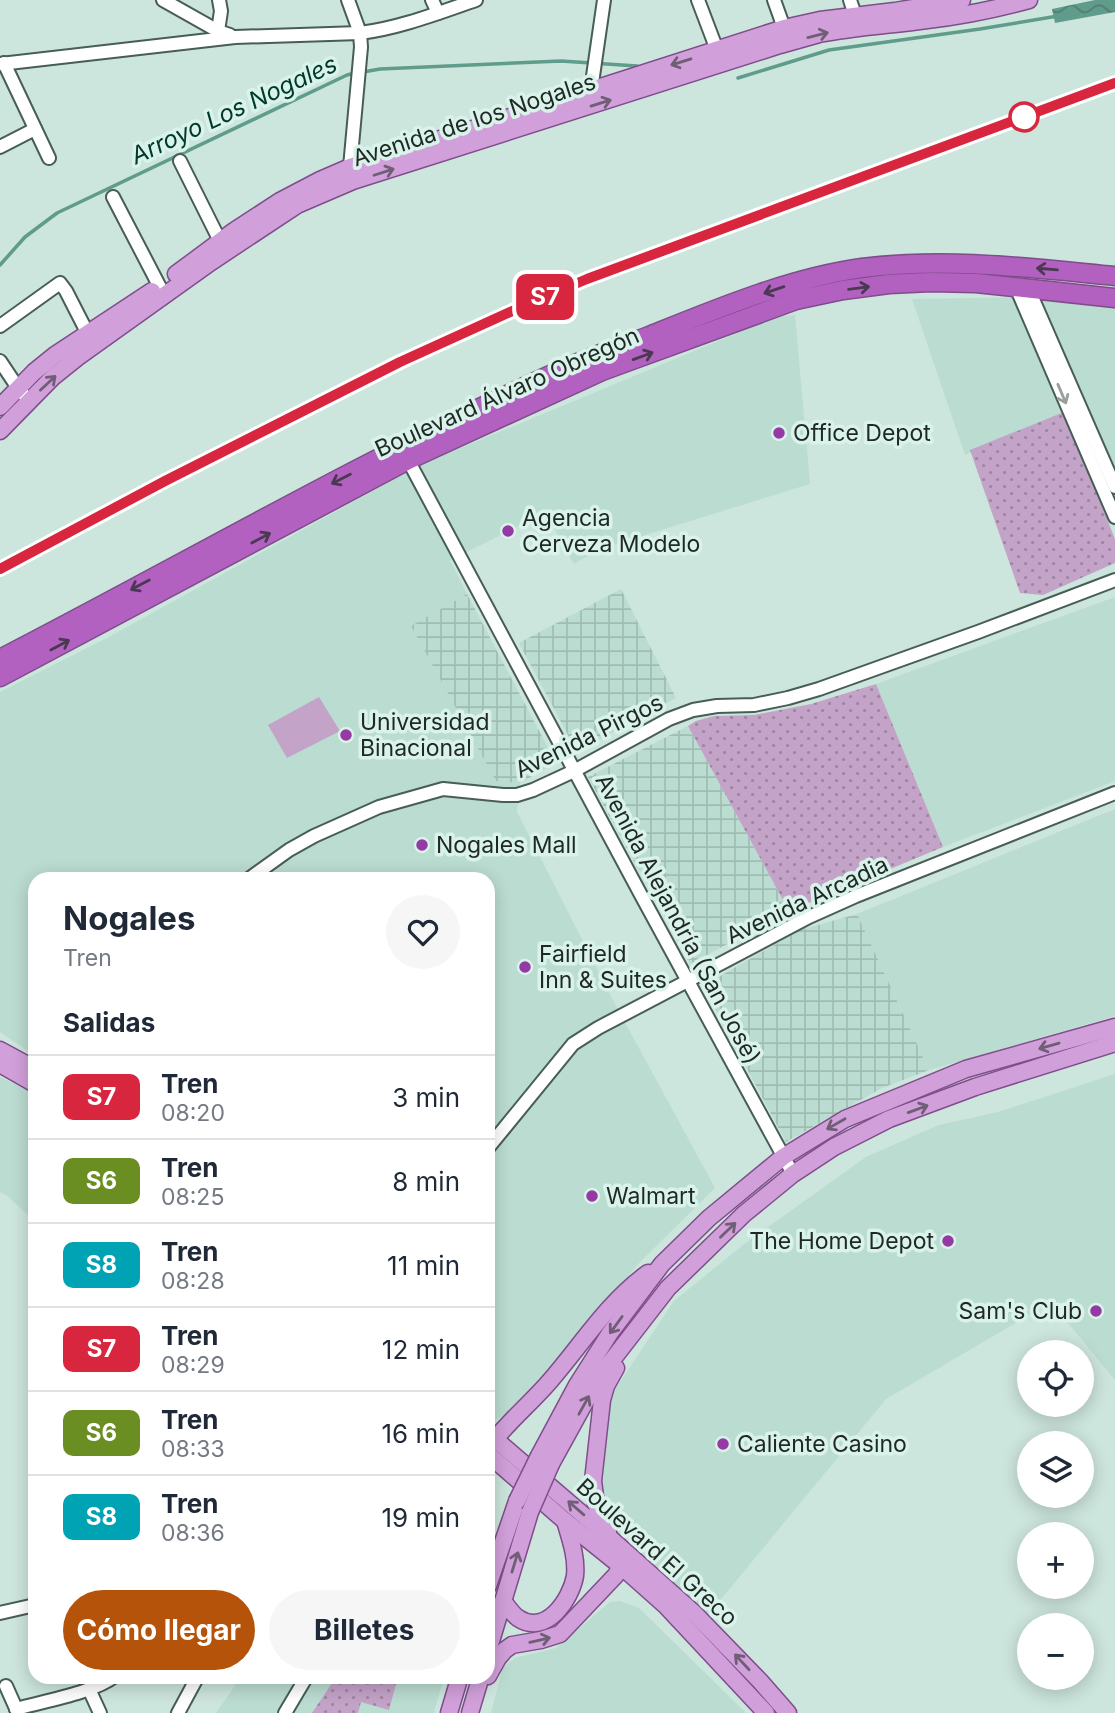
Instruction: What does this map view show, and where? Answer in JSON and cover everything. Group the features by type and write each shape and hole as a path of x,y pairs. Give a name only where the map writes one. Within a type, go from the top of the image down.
{"highway":[{"name":"Boulevard Álvaro Obregón","path":"0,659 472,411 562,369 784,286 827,274 906,264 990,264 1115,276"},
{"name":"Boulevard Álvaro Obregón","path":"0,677 408,460 602,371 796,300 889,284 942,282 976,283 1115,298"},
{"path":"0,649 34,642"}],"main road":[{"name":"Avenida de los Nogales","path":"0,431 53,377 162,290 223,247 351,174 591,90 784,28 820,20 853,7 962,0"},
{"name":"Avenida de los Nogales","path":"351,174 819,34 930,20 1030,0"},
{"name":"Avenida de los Nogales","path":"0,407 55,355 162,290"},
{"path":"495,1436 550,1380 628,1289 662,1264 709,1218 783,1157 845,1119 967,1069 1115,1027"},
{"path":"495,1565 517,1501 599,1377 668,1288 744,1214 793,1174 834,1147 889,1119 975,1087 1115,1042"},
{"path":"2,1058 28,1067"},
{"path":"2,1058 28,1078"},
{"path":"495,1628 545,1460 577,1385 610,1333 662,1264"},
{"path":"495,1663 505,1650 512,1646 560,1634 616,1575 621,1566 616,1543 596,1504 593,1481 602,1400 612,1375 641,1322"},
{"name":"Boulevard El Greco","path":"495,1443 616,1543 694,1613 788,1713"},
{"name":"Boulevard El Greco","path":"495,1460 666,1606 766,1713"},
{"path":"503,1601 516,1617 532,1623 550,1618 560,1610 575,1577 574,1555 565,1521"},
{"path":"449,1713 458,1684"},
{"path":"472,1708 479,1684"},
{"path":"472,1708 484,1684"}],"street":[{"path":"163,0 218,31 235,37"},
{"path":"218,31 221,11 219,0"},
{"path":"348,0 360,33 361,47 351,174"},
{"path":"432,0 438,13"},
{"path":"49,158 2,63 235,37 360,33 400,26 477,0"},
{"path":"591,90 604,0"},
{"path":"698,0 717,50"},
{"path":"774,0 784,28"},
{"path":"0,147 35,129"},
{"path":"180,161 223,247"},
{"path":"113,197 162,290"},
{"path":"0,326 60,283 88,334"},
{"path":"1022,288 1115,487"},
{"path":"0,361 4,378 30,400"},
{"name":"Avenida Alejandría (San José)","path":"408,460 793,1174"},
{"path":"1107,474 1115,517"},
{"name":"Avenida Pirgos","path":"258,872 314,836 379,807 443,789 517,795 574,771 669,719 693,710 754,705 819,689 1115,580"},
{"name":"Avenida Arcadia","path":"495,1139 573,1044 597,1028 856,895 1115,793"},
{"path":"0,1613 28,1607"},
{"path":"6,1686 17,1711 104,1684"},
{"path":"178,1713 194,1684"},
{"path":"285,1713 302,1684"},
{"path":"89,1689 100,1713"}],"shaded area":[{"path":"1040,297 1115,306 1115,471 1086,405 965,455 912,299"},
{"path":"795,315 810,484 600,549 574,564 546,513 450,560 467,594 412,626 496,780 520,783 517,812 616,1006 715,1188 641,1261 514,1409 495,1420 495,872 28,872 28,1051 0,1032 0,692 107,638 420,465 776,317"},
{"path":"1064,412 1115,539 1115,563 1043,595 1020,593 970,450"},
{"path":"621,589 676,698 577,752 519,643"},
{"path":"467,594 556,763 520,783 496,781 411,626"},
{"path":"1115,597 1115,781 943,847 876,684"},
{"path":"876,684 943,847 789,911 688,726 714,716 754,715 811,704"},
{"path":"319,697 340,731 287,758 268,725"},
{"path":"688,726 789,911 690,964 588,777"},
{"path":"1115,809 1115,1016 929,1070 857,914"},
{"path":"857,914 929,1070 882,1088 786,1142 703,986 800,930"},
{"path":"1115,1074 1115,1380 1094,1354 1094,1340 1082,1340 1051,1302 886,1399 708,1615 607,1519 601,1486 610,1397 674,1301 743,1245 866,1157 939,1125 998,1112"},
{"path":"0,1077 28,1091 28,1215 0,1192"},
{"path":"620,1601 639,1608 746,1713 491,1713 503,1667 515,1658 556,1648 610,1602"},
{"path":"236,1684 442,1684 434,1713 216,1713"},
{"path":"331,1684 396,1684 389,1710 361,1702 358,1713 312,1713"}],"water":[{"path":"1095,0 1115,0 1115,12 1055,23 1052,9"}],"waterway":[{"name":"Arroyo Los Nogales","path":"738,78 829,50 1058,16"},
{"name":"Arroyo Los Nogales","path":"363,72 561,61 637,66"},
{"name":"Arroyo Los Nogales","path":"0,265 25,237 57,213 355,73"}],"railway":[{"path":"0,569 440,342 587,279 1115,83"}],"train":[{"name":"S7","path":"0,569 322,400 440,342 587,279 1115,83"}],"place":[{"name":"Office Depot","path":"779,433"},
{"name":"Agencia Cerveza Modelo","path":"508,531"},
{"name":"Universidad Binacional","path":"346,735"},
{"name":"Nogales Mall","path":"422,845"},
{"name":"Fairfield Inn & Suites","path":"525,967"},
{"name":"Walmart","path":"592,1196"},
{"name":"The Home Depot","path":"948,1241"},
{"name":"Sam's Club","path":"1096,1311"},
{"name":"Caliente Casino","path":"723,1444"}]}
